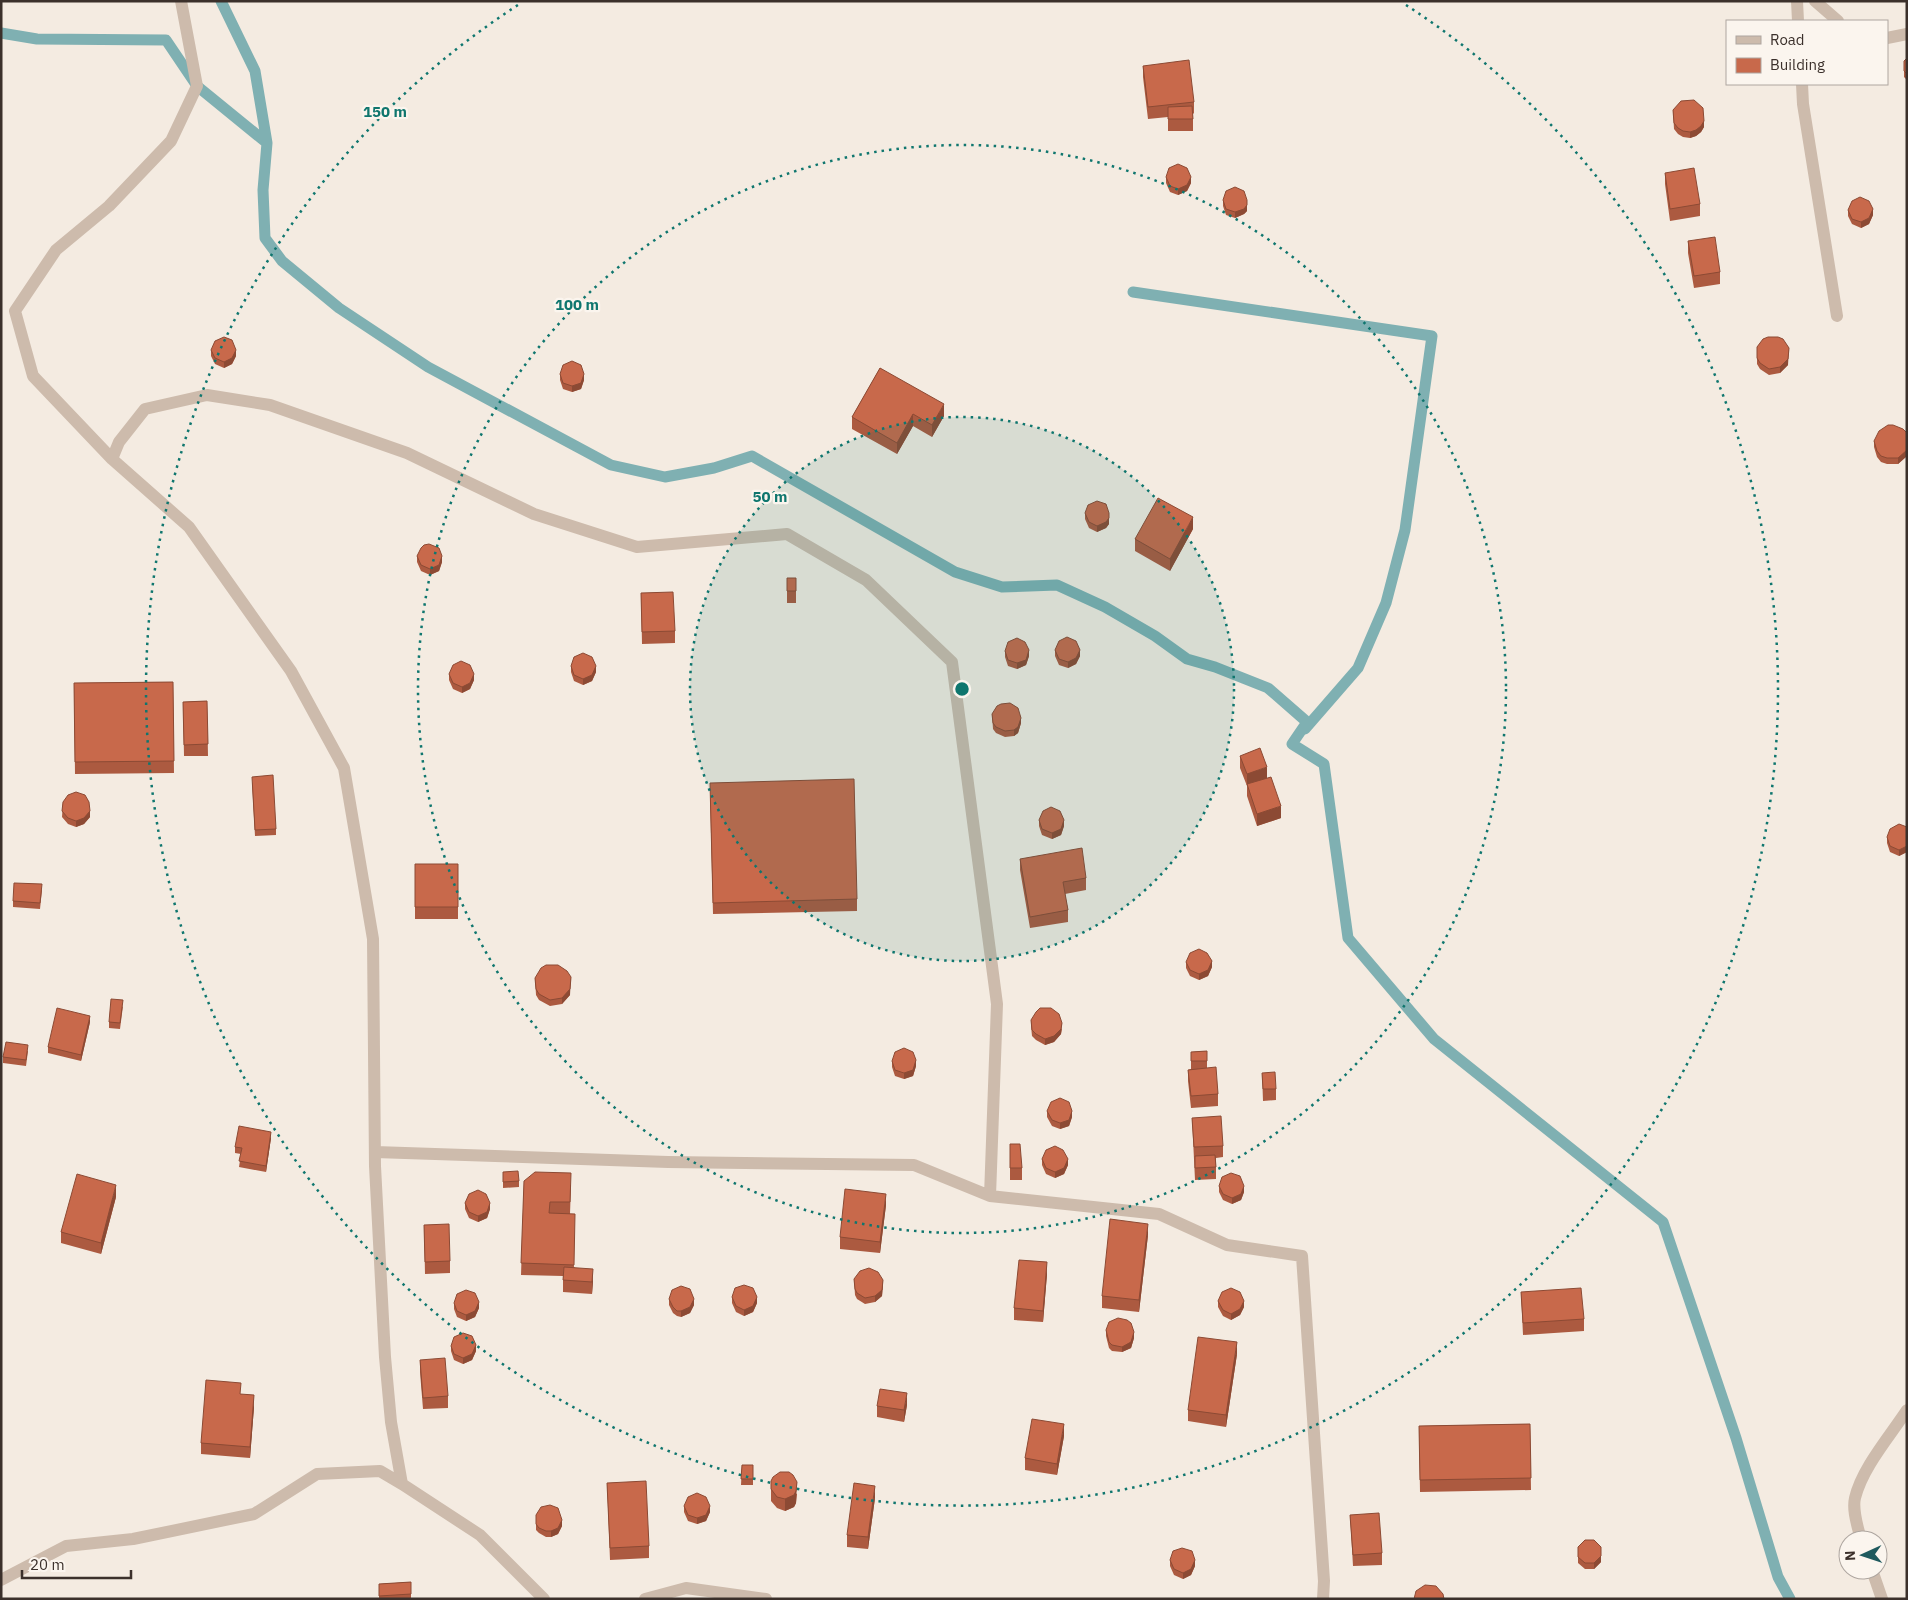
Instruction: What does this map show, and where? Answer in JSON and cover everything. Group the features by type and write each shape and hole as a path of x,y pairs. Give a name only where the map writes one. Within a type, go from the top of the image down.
{"street":[{"path":"181,1 197,86 170,141 109,206 56,250 15,311 33,376 112,459 189,527 291,672 344,768 373,939 375,1152 385,1357 392,1422 402,1484"},
{"path":"1797,1 1798,20"},
{"path":"1815,1 1837,20"},
{"path":"1888,38 1907,34"},
{"path":"1802,85 1803,104 1837,316"},
{"path":"112,459 119,442 145,409 207,395 270,405 407,453 534,514 637,547 787,534 866,580 952,662 997,1004 990,1196"},
{"path":"375,1152 668,1162 914,1165 990,1196 1159,1214 1227,1244 1302,1256 1324,1581 1323,1599"},
{"path":"1859,1530 1855,1498 1866,1470 1907,1410"},
{"path":"1,1580 66,1546 133,1539 254,1514 317,1474 380,1471 480,1535 544,1599"},
{"path":"1875,1580 1882,1599"},
{"path":"645,1599 686,1588 766,1599"}],"building":[{"path":"1907,58 1907,74 1904,71 1904,61"},
{"path":"1189,60 1194,102 1148,107 1143,66"},
{"path":"1694,100 1703,108 1704,121 1696,130 1690,132 1683,131 1674,123 1673,110 1681,101"},
{"path":"1192,106 1193,119 1168,119 1168,107"},
{"path":"1178,164 1187,168 1191,177 1187,185 1178,189 1170,186 1166,177 1169,168"},
{"path":"1694,168 1700,204 1670,209 1665,173"},
{"path":"1235,187 1244,191 1247,205 1244,209 1235,212 1226,209 1223,200 1226,191"},
{"path":"1860,197 1869,201 1873,209 1869,218 1861,222 1852,219 1848,210 1852,201"},
{"path":"1715,237 1720,272 1694,276 1688,241"},
{"path":"224,337 232,340 236,350 232,358 224,362 215,358 211,350 215,341"},
{"path":"1768,337 1783,339 1789,348 1788,359 1780,367 1769,369 1760,363 1757,358 1757,347 1763,339"},
{"path":"572,361 581,365 584,374 581,383 572,386 563,383 560,374 563,365"},
{"path":"880,368 944,404 932,425 913,414 897,443 852,417"},
{"path":"1888,425 1903,429 1907,433 1907,450 1898,458 1881,456 1877,451 1874,441 1879,431"},
{"path":"1158,498 1193,517 1170,559 1135,539"},
{"path":"1097,501 1106,504 1109,518 1106,522 1097,526 1089,522 1085,513 1088,505"},
{"path":"429,544 439,548 442,556 439,565 430,569 421,565 417,556 424,545"},
{"path":"787,578 796,578 796,591 787,591"},
{"path":"673,592 675,631 642,632 641,593"},
{"path":"1067,637 1076,641 1080,650 1076,658 1068,662 1059,659 1055,650 1059,641"},
{"path":"1017,638 1025,642 1029,650 1026,660 1017,663 1008,660 1005,651 1008,642"},
{"path":"583,653 592,657 596,666 592,675 583,679 574,675 571,666 574,657"},
{"path":"461,661 470,665 474,674 470,683 462,687 453,683 449,674 453,665"},
{"path":"173,682 174,761 75,762 74,683"},
{"path":"207,701 208,744 184,745 183,702"},
{"path":"1010,703 1018,708 1021,718 1018,727 1014,730 1005,731 996,727 993,723 992,714 997,706"},
{"path":"1260,748 1267,767 1247,774 1240,756"},
{"path":"273,775 276,829 255,830 252,777"},
{"path":"1271,777 1281,806 1257,814 1247,784"},
{"path":"854,779 857,899 713,903 710,783"},
{"path":"76,792 85,795 89,802 90,811 84,818 76,821 68,818 62,811 63,802 68,795"},
{"path":"1051,807 1060,811 1064,820 1061,829 1052,833 1042,829 1039,820 1043,811"},
{"path":"1899,824 1907,827 1907,846 1899,850 1890,846 1887,837 1890,829"},
{"path":"1082,848 1086,878 1063,882 1068,910 1030,917 1020,859"},
{"path":"415,864 458,864 458,907 415,907"},
{"path":"14,883 42,884 40,903 13,901"},
{"path":"1199,949 1207,953 1212,961 1208,970 1199,974 1190,970 1186,962 1190,953"},
{"path":"546,965 558,965 567,971 571,977 570,989 562,998 550,1000 539,994 536,989 535,978 541,968"},
{"path":"111,999 123,1000 120,1023 109,1022"},
{"path":"57,1008 90,1016 81,1055 48,1047"},
{"path":"1040,1008 1051,1008 1059,1014 1062,1023 1061,1029 1054,1036 1045,1039 1032,1030 1031,1020"},
{"path":"6,1042 28,1045 26,1060 3,1057"},
{"path":"904,1048 913,1052 916,1060 913,1070 904,1073 895,1070 892,1061 895,1052"},
{"path":"1207,1051 1207,1061 1191,1061 1191,1052"},
{"path":"1216,1067 1218,1094 1191,1096 1188,1070"},
{"path":"1275,1072 1276,1089 1263,1089 1262,1073"},
{"path":"1060,1098 1069,1102 1072,1111 1069,1120 1060,1123 1052,1120 1047,1111 1051,1102"},
{"path":"1221,1116 1223,1146 1194,1147 1192,1118"},
{"path":"239,1126 271,1132 266,1166 239,1161 242,1148 235,1147"},
{"path":"1010,1144 1020,1144 1022,1168 1010,1168"},
{"path":"1055,1146 1063,1150 1068,1159 1064,1168 1055,1172 1046,1168 1042,1159 1046,1150"},
{"path":"1215,1155 1216,1167 1195,1168 1195,1156"},
{"path":"518,1171 519,1181 503,1182 503,1172"},
{"path":"535,1172 571,1173 570,1202 550,1202 549,1213 575,1214 574,1265 521,1263 524,1181"},
{"path":"1231,1173 1240,1176 1244,1186 1241,1194 1232,1198 1223,1194 1219,1186 1222,1177"},
{"path":"77,1174 116,1185 101,1243 61,1232"},
{"path":"845,1189 886,1194 880,1242 840,1237"},
{"path":"478,1190 486,1194 490,1203 487,1212 478,1216 469,1212 465,1203 469,1194"},
{"path":"1110,1219 1148,1224 1139,1300 1102,1296"},
{"path":"449,1224 450,1261 425,1262 424,1225"},
{"path":"1019,1260 1047,1262 1043,1311 1014,1308"},
{"path":"564,1267 593,1269 592,1282 563,1280"},
{"path":"869,1268 878,1272 883,1280 882,1290 875,1296 865,1298 857,1293 854,1279 860,1271"},
{"path":"744,1285 753,1288 757,1297 753,1306 744,1310 736,1306 732,1297 735,1288"},
{"path":"681,1286 690,1289 694,1299 690,1307 677,1311 669,1299 672,1290"},
{"path":"1231,1288 1240,1292 1244,1301 1240,1309 1231,1314 1223,1310 1218,1301 1222,1292"},
{"path":"1581,1288 1584,1319 1523,1323 1521,1292"},
{"path":"466,1290 475,1293 479,1302 475,1311 466,1315 457,1311 454,1303 457,1294"},
{"path":"1118,1318 1131,1323 1134,1332 1131,1342 1122,1347 1112,1345 1109,1342 1106,1330 1109,1322"},
{"path":"463,1333 472,1336 476,1345 472,1354 463,1358 454,1354 451,1346 454,1337"},
{"path":"1198,1337 1237,1342 1226,1415 1188,1410"},
{"path":"445,1358 448,1396 423,1398 420,1360"},
{"path":"206,1380 241,1383 240,1394 254,1395 250,1447 201,1443"},
{"path":"880,1389 907,1393 904,1410 877,1406"},
{"path":"1032,1419 1064,1424 1057,1464 1025,1458"},
{"path":"1530,1424 1531,1478 1420,1480 1419,1426"},
{"path":"742,1465 753,1465 753,1479 741,1479"},
{"path":"780,1472 789,1472 797,1482 794,1495 785,1499 777,1497 771,1489 773,1477"},
{"path":"646,1481 649,1546 610,1548 607,1483"},
{"path":"854,1483 875,1486 868,1537 847,1535"},
{"path":"697,1493 706,1497 710,1506 706,1515 697,1518 688,1515 684,1506 688,1497"},
{"path":"550,1505 558,1508 562,1520 558,1528 546,1531 539,1528 536,1524 536,1515 541,1507"},
{"path":"1379,1513 1382,1553 1353,1555 1350,1515"},
{"path":"1585,1540 1594,1540 1601,1547 1601,1556 1594,1563 1585,1563 1578,1557 1578,1547"},
{"path":"1182,1548 1192,1551 1195,1560 1191,1569 1183,1573 1174,1569 1170,1560 1173,1551"},
{"path":"411,1582 411,1594 379,1596 379,1584"},
{"path":"1425,1585 1436,1586 1443,1594 1444,1599 1414,1599 1416,1591"}],"waterway":[{"path":"221,1 255,71 267,143 263,190 265,238 282,261 339,308 428,367 611,465 665,477 714,468 752,456 955,572 1002,587 1057,585 1105,607 1155,636 1187,659 1215,667 1268,688 1307,722 1292,744 1324,764 1348,938 1434,1039 1663,1222 1736,1438 1778,1577 1790,1599"},
{"path":"1,33 37,39 166,40 197,86 267,143"},
{"path":"1133,292 1432,336 1405,530 1386,603 1358,668 1305,729"}]}
